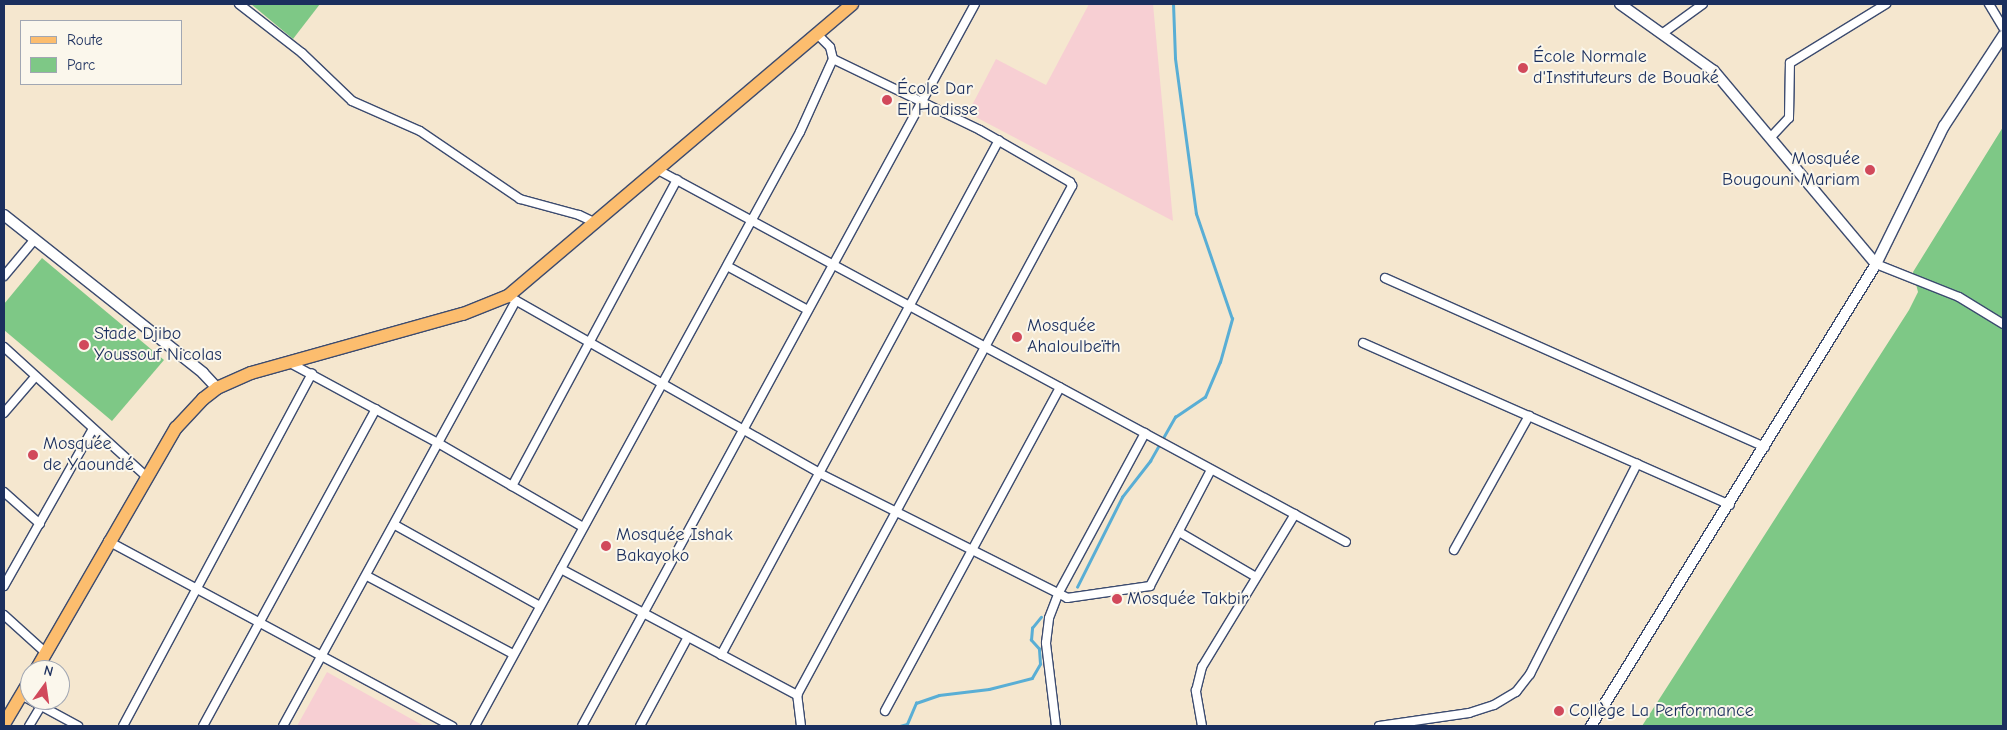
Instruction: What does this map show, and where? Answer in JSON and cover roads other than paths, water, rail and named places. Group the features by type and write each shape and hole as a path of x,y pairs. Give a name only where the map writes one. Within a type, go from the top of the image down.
{"main road":[{"path":"42,660 108,542 176,428 217,388 287,361 464,314 512,298 596,223 852,4"},
{"path":"4,724 20,697"}],"street":[{"path":"239,4 302,53 352,101 420,131 520,199 579,215 596,223"},
{"path":"582,726 975,4"},
{"path":"1620,4 1714,71 1876,264 1959,297 2003,324"},
{"path":"1663,33 1703,4"},
{"path":"1771,137 1789,118 1790,63 1886,4"},
{"path":"1989,4 2003,27"},
{"path":"475,726 800,132 833,59 830,47 818,35"},
{"path":"1591,726 1730,505 1876,264 1944,126 2003,36"},
{"path":"801,726 796,695 1072,186 1070,182 999,140 833,59"},
{"path":"721,655 999,140"},
{"path":"658,170 1346,542"},
{"path":"512,486 677,180"},
{"path":"4,215 203,373 217,388"},
{"path":"4,276 34,239"},
{"path":"727,266 808,310"},
{"path":"1385,278 1764,448"},
{"path":"283,726 396,525 512,298 743,431 895,514 970,549 1058,594 1072,598 1150,586 1211,470"},
{"path":"1363,343 1730,505"},
{"path":"4,347 147,477"},
{"path":"287,361 438,443 583,527"},
{"path":"123,726 312,374"},
{"path":"4,413 36,376"},
{"path":"885,712 970,549 1060,387"},
{"path":"203,726 376,409"},
{"path":"1454,550 1529,416"},
{"path":"4,586 93,429"},
{"path":"1056,726 1046,632 1058,594 1145,433"},
{"path":"1379,726 1469,713 1494,705 1516,692 1530,674 1637,464"},
{"path":"4,492 40,524"},
{"path":"1202,726 1196,691 1197,678 1295,514"},
{"path":"396,525 540,606"},
{"path":"1179,532 1256,577"},
{"path":"108,542 198,588 452,726"},
{"path":"561,569 796,695"},
{"path":"367,576 513,654"},
{"path":"4,615 46,653"},
{"path":"640,726 688,637"},
{"path":"29,726 38,710"},
{"path":"48,710 78,726"}],"waterway":[{"path":"1077,587 1122,497 1150,461 1175,417 1205,397 1220,362 1232,319 1196,214 1175,58 1173,4"},
{"path":"900,726 907,724 916,703 939,695 989,689 1032,678 1040,664 1039,649 1031,640 1032,628 1041,617"}],"place":[{"name":"École Normale d'Instituteurs de Bouaké","path":"1523,68"},
{"name":"École Dar El Hadisse","path":"887,100"},
{"name":"Mosquée Bougouni Mariam","path":"1870,170"},
{"name":"Mosquée Ahaloulbeïth","path":"1017,337"},
{"name":"Stade Djibo Youssouf Nicolas","path":"84,345"},
{"name":"Mosquée de Yaoundé","path":"33,455"},
{"name":"Mosquée Ishak Bakayoko","path":"606,546"},
{"name":"Mosquée Takbir","path":"1117,599"},
{"name":"Collège La Performance","path":"1559,711"}]}
